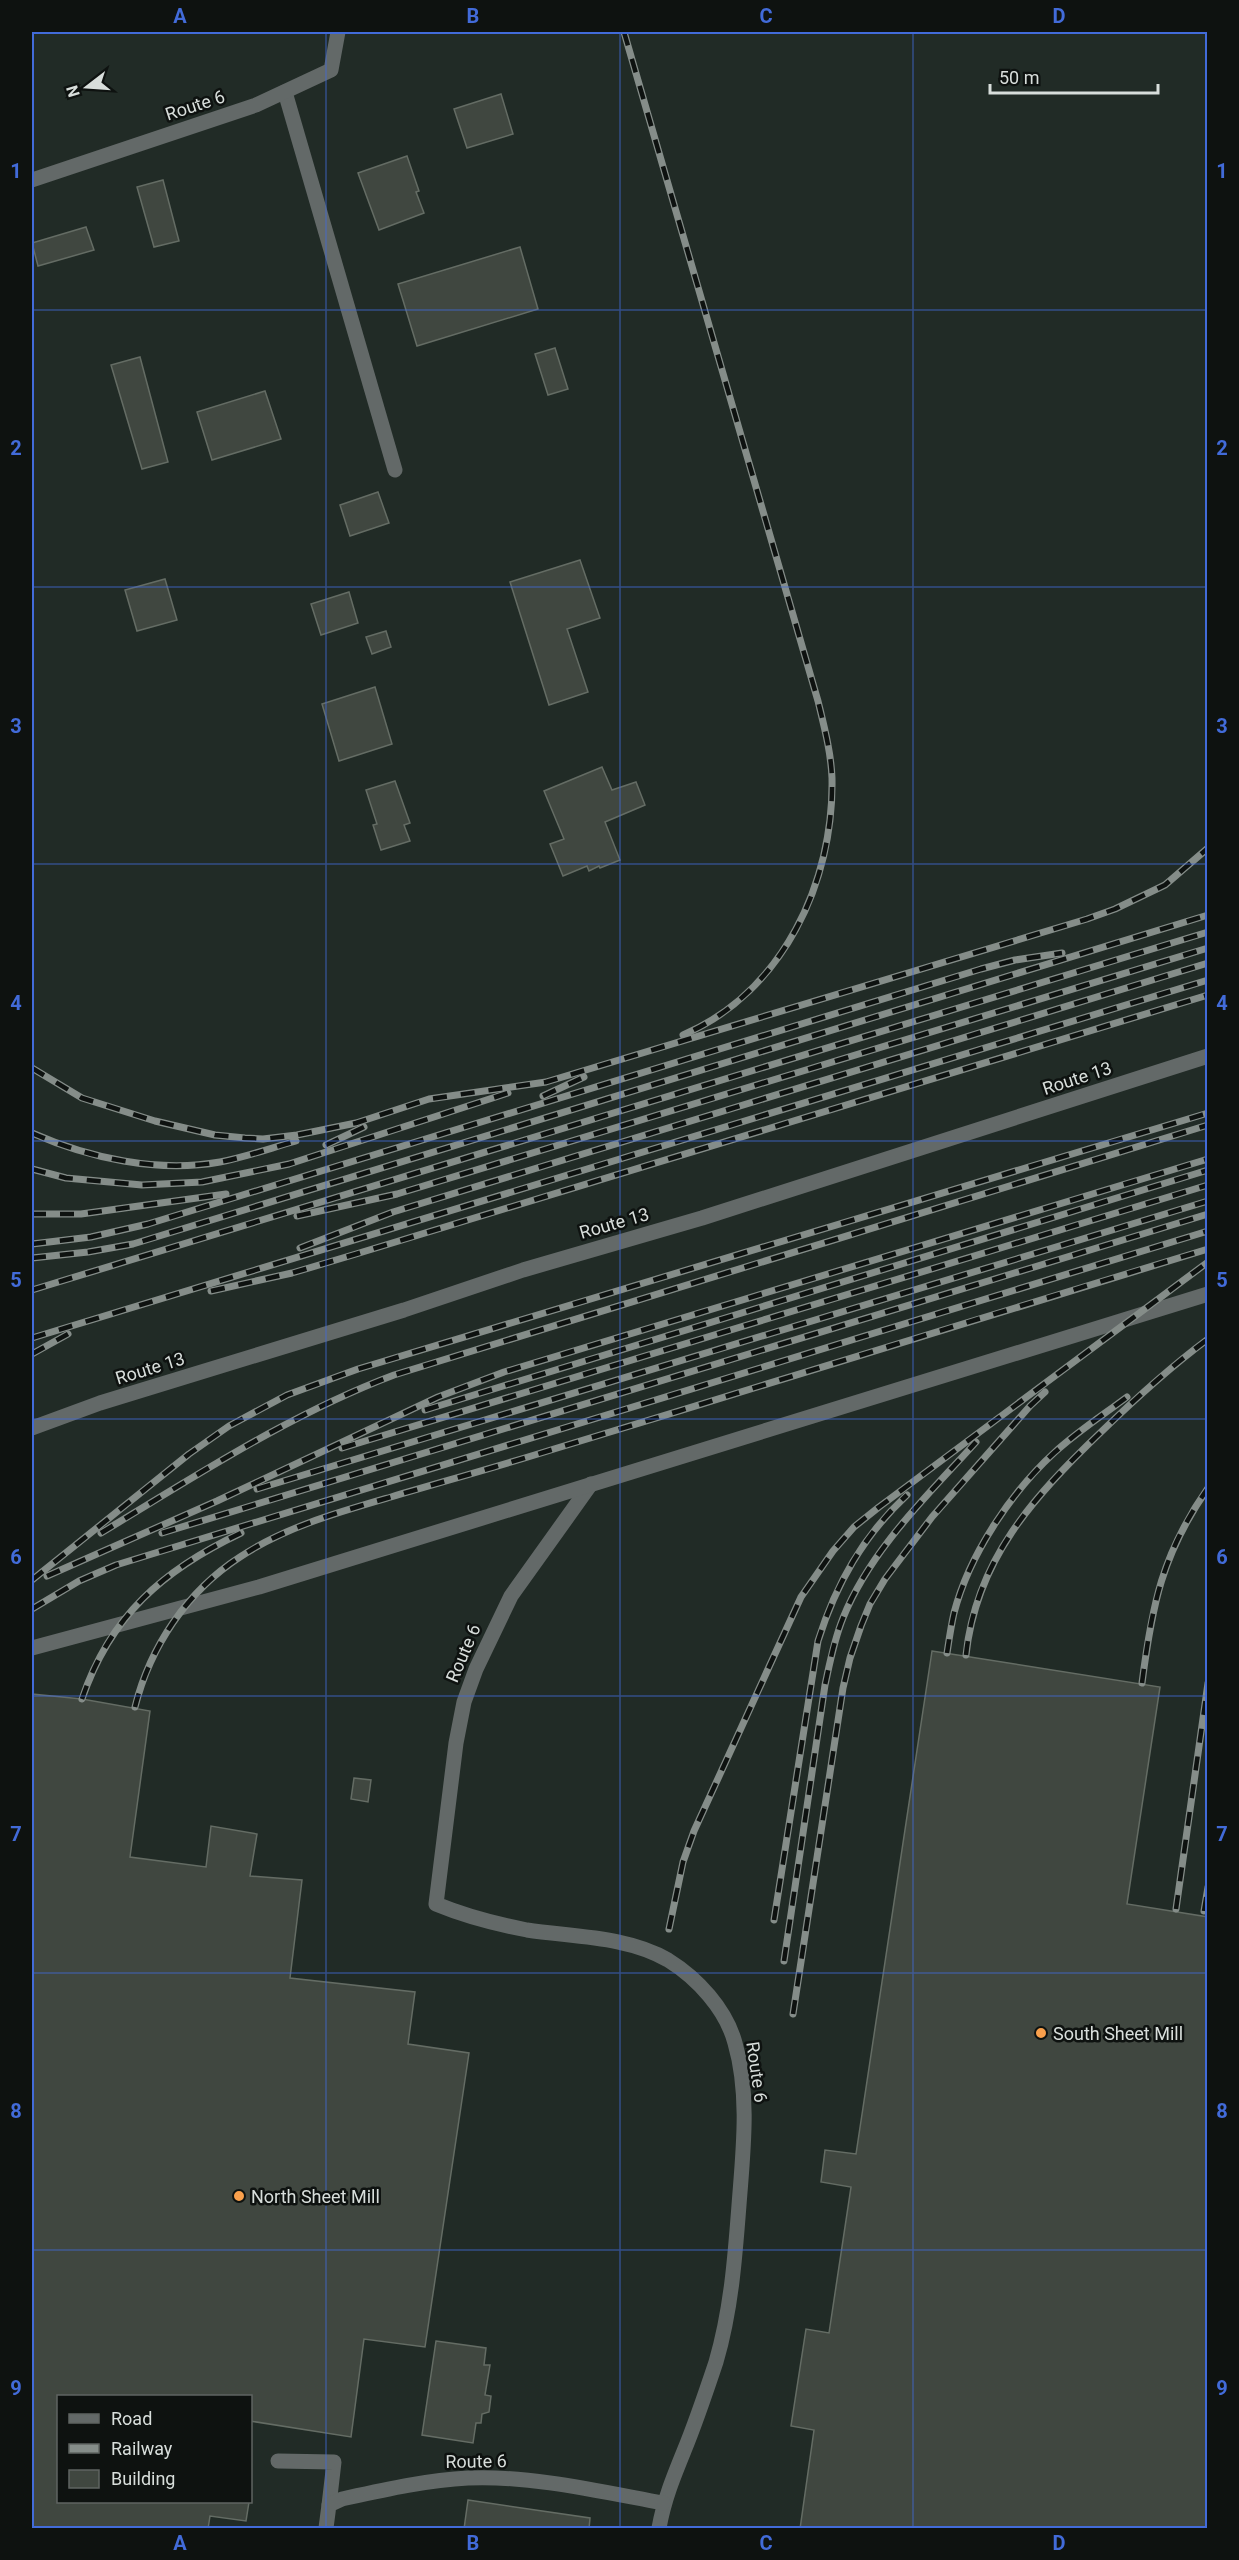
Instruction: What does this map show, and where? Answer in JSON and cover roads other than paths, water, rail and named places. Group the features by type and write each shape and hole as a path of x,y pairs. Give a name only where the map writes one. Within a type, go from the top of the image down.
{"street":[{"name":"Route 6","path":"32,180 256,105 331,70 338,32"},
{"path":"285,92 395,470"},
{"name":"Route 13","path":"32,1428 100,1404 404,1310 523,1269 702,1218 1208,1056"},
{"path":"32,1648 208,1602 1208,1294"},
{"name":"Route 6","path":"329,2505 368,2493 470,2478 522,2481 663,2504 670,2481 704,2400 717,2359 728,2308 735,2258 744,2109 735,2042 724,2017 705,1991 677,1967 648,1951 625,1944 515,1927 457,1912 436,1904 456,1743 464,1702 476,1669 511,1596 591,1484"},
{"path":"278,2461 334,2462 326,2529"},
{"path":"659,2529 663,2504"}],"railway":[{"path":"624,32 818,701 829,749 832,778 830,817 824,856 812,894 796,929 775,962 749,991 718,1016 683,1035"},
{"path":"32,1068 82,1098 155,1121 215,1135 245,1138 263,1139 297,1135 356,1123 429,1099 546,1082 1087,919 1115,909 1165,885 1208,848"},
{"path":"32,1258 133,1244 1208,915"},
{"path":"32,1290 1208,932"},
{"path":"297,1216 397,1194 1208,948"},
{"path":"32,1244 91,1237 148,1224 981,969 1015,960 1062,953"},
{"path":"300,1248 393,1212 1208,963"},
{"path":"32,1338 1208,980"},
{"path":"211,1291 292,1273 356,1254 1208,995"},
{"path":"543,1096 584,1077"},
{"path":"32,1169 66,1178 142,1185 202,1182 289,1164 508,1093"},
{"path":"32,1580 189,1454 229,1426 287,1395 358,1369 1208,1113"},
{"path":"101,1533 281,1427 394,1375 1208,1125"},
{"path":"326,1145 364,1127"},
{"path":"32,1133 100,1156 172,1166 220,1162 296,1141"},
{"path":"47,1576 217,1501 438,1397 504,1372 1208,1159"},
{"path":"425,1410 1208,1170"},
{"path":"342,1448 1208,1185"},
{"path":"32,1214 81,1214 226,1194"},
{"path":"257,1489 1208,1201"},
{"path":"162,1533 1208,1214"},
{"path":"32,1609 79,1581 116,1565 1208,1231"},
{"path":"135,1707 150,1663 173,1622 187,1604 221,1571 257,1546 275,1537 352,1508 534,1455 1208,1249"},
{"path":"669,1929 683,1862 694,1831 801,1597 833,1551 854,1527 879,1507 1208,1262"},
{"path":"32,1354 68,1334"},
{"path":"966,1655 972,1621 982,1589 995,1560 1031,1506 1126,1408 1208,1339"},
{"path":"793,2014 843,1688 861,1626 870,1604 885,1579 932,1517 1045,1392"},
{"path":"947,1653 954,1613 970,1569 1008,1505 1055,1452 1127,1397"},
{"path":"784,1961 825,1685 840,1626 854,1593 884,1546 976,1442"},
{"path":"1142,1683 1150,1629 1162,1581 1180,1535 1208,1488"},
{"path":"774,1920 818,1641 833,1600 853,1562 877,1527 907,1495"},
{"path":"82,1699 108,1643 143,1599 187,1563 241,1533"},
{"path":"1176,1909 1208,1683"},
{"path":"1204,1911 1208,1887"}],"place":[{"name":"South Sheet Mill","path":"1041,2033"},
{"name":"North Sheet Mill","path":"239,2196"}]}
